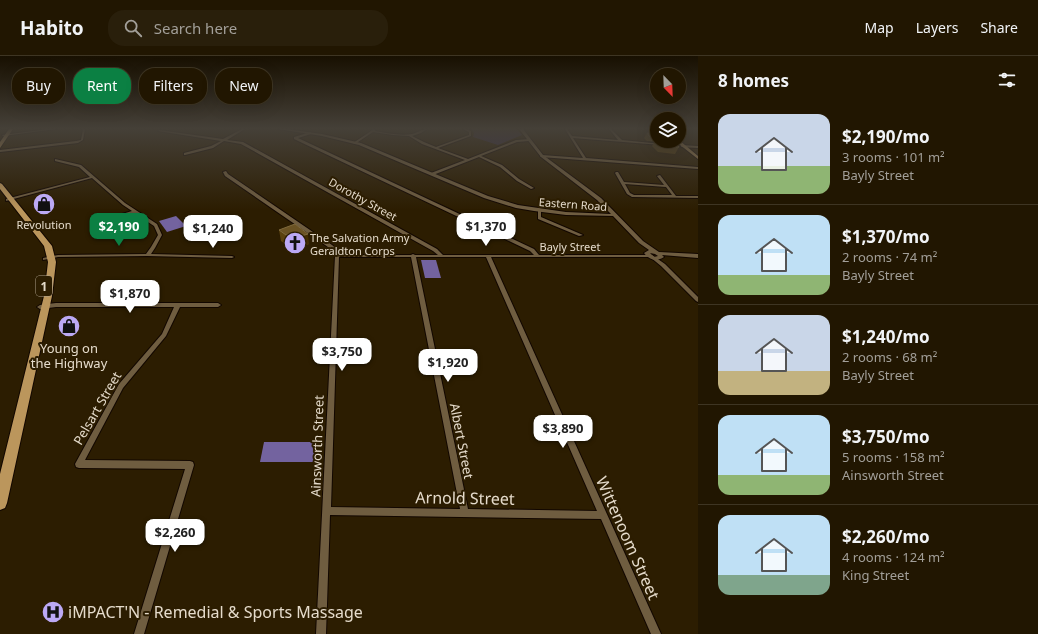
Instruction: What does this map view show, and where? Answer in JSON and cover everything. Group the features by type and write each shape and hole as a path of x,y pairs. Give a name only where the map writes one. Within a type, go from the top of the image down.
{"highway":[{"name":"1","path":"0,185 33,232 48,258 46,263 43,306 0,503"},
{"name":"1","path":"0,191 9,199"}],"street":[{"name":"Dorothy Street","path":"265,156 428,246 442,256"},
{"path":"333,156 532,250 538,256"},
{"name":"Eastern Road","path":"387,156 493,200 538,211 571,215 615,215"},
{"path":"457,156 468,160"},
{"path":"432,174 478,156 501,166 518,180 532,188"},
{"path":"542,156 698,168"},
{"path":"542,156 586,188 615,215 698,300"},
{"path":"56,160 75,164 93,177 124,204 156,225 160,235 153,248 147,255"},
{"path":"225,172 226,175 330,246 335,250 337,256"},
{"path":"617,173 629,194 633,196 698,197"},
{"path":"659,176 675,197"},
{"path":"9,199 93,177"},
{"path":"623,183 666,186"},
{"path":"538,211 539,218 581,235"},
{"path":"92,222 135,212"},
{"path":"48,258 147,255 232,257"},
{"path":"654,255 663,265"},
{"name":"Bayly Street","path":"337,256 698,256"},
{"name":"Ainsworth Street","path":"321,634 337,256"},
{"name":"Albert Street","path":"413,256 465,514"},
{"name":"Wittenoom Street","path":"488,256 656,634"},
{"name":"Pelsart Street","path":"139,634 190,465 79,464 121,386 164,335 178,305"},
{"path":"43,306 218,305"},
{"name":"Arnold Street","path":"327,511 603,515"}],"shaded area":[{"path":"176,216 186,226 167,232 159,221"},
{"path":"421,260 436,260 441,278 425,278"},
{"path":"264,442 318,442 317,462 260,462"}],"building":[{"path":"295,224 308,234 298,237 294,235 291,236 289,234 286,235 279,230"}],"place":[{"name":"Revolution","path":"44,204"},
{"name":"The Salvation Army Geraldton Corps","path":"295,243"},
{"name":"Young on the Highway","path":"69,326"},
{"name":"iMPACT'N - Remedial & Sports Massage","path":"53,612"}]}
